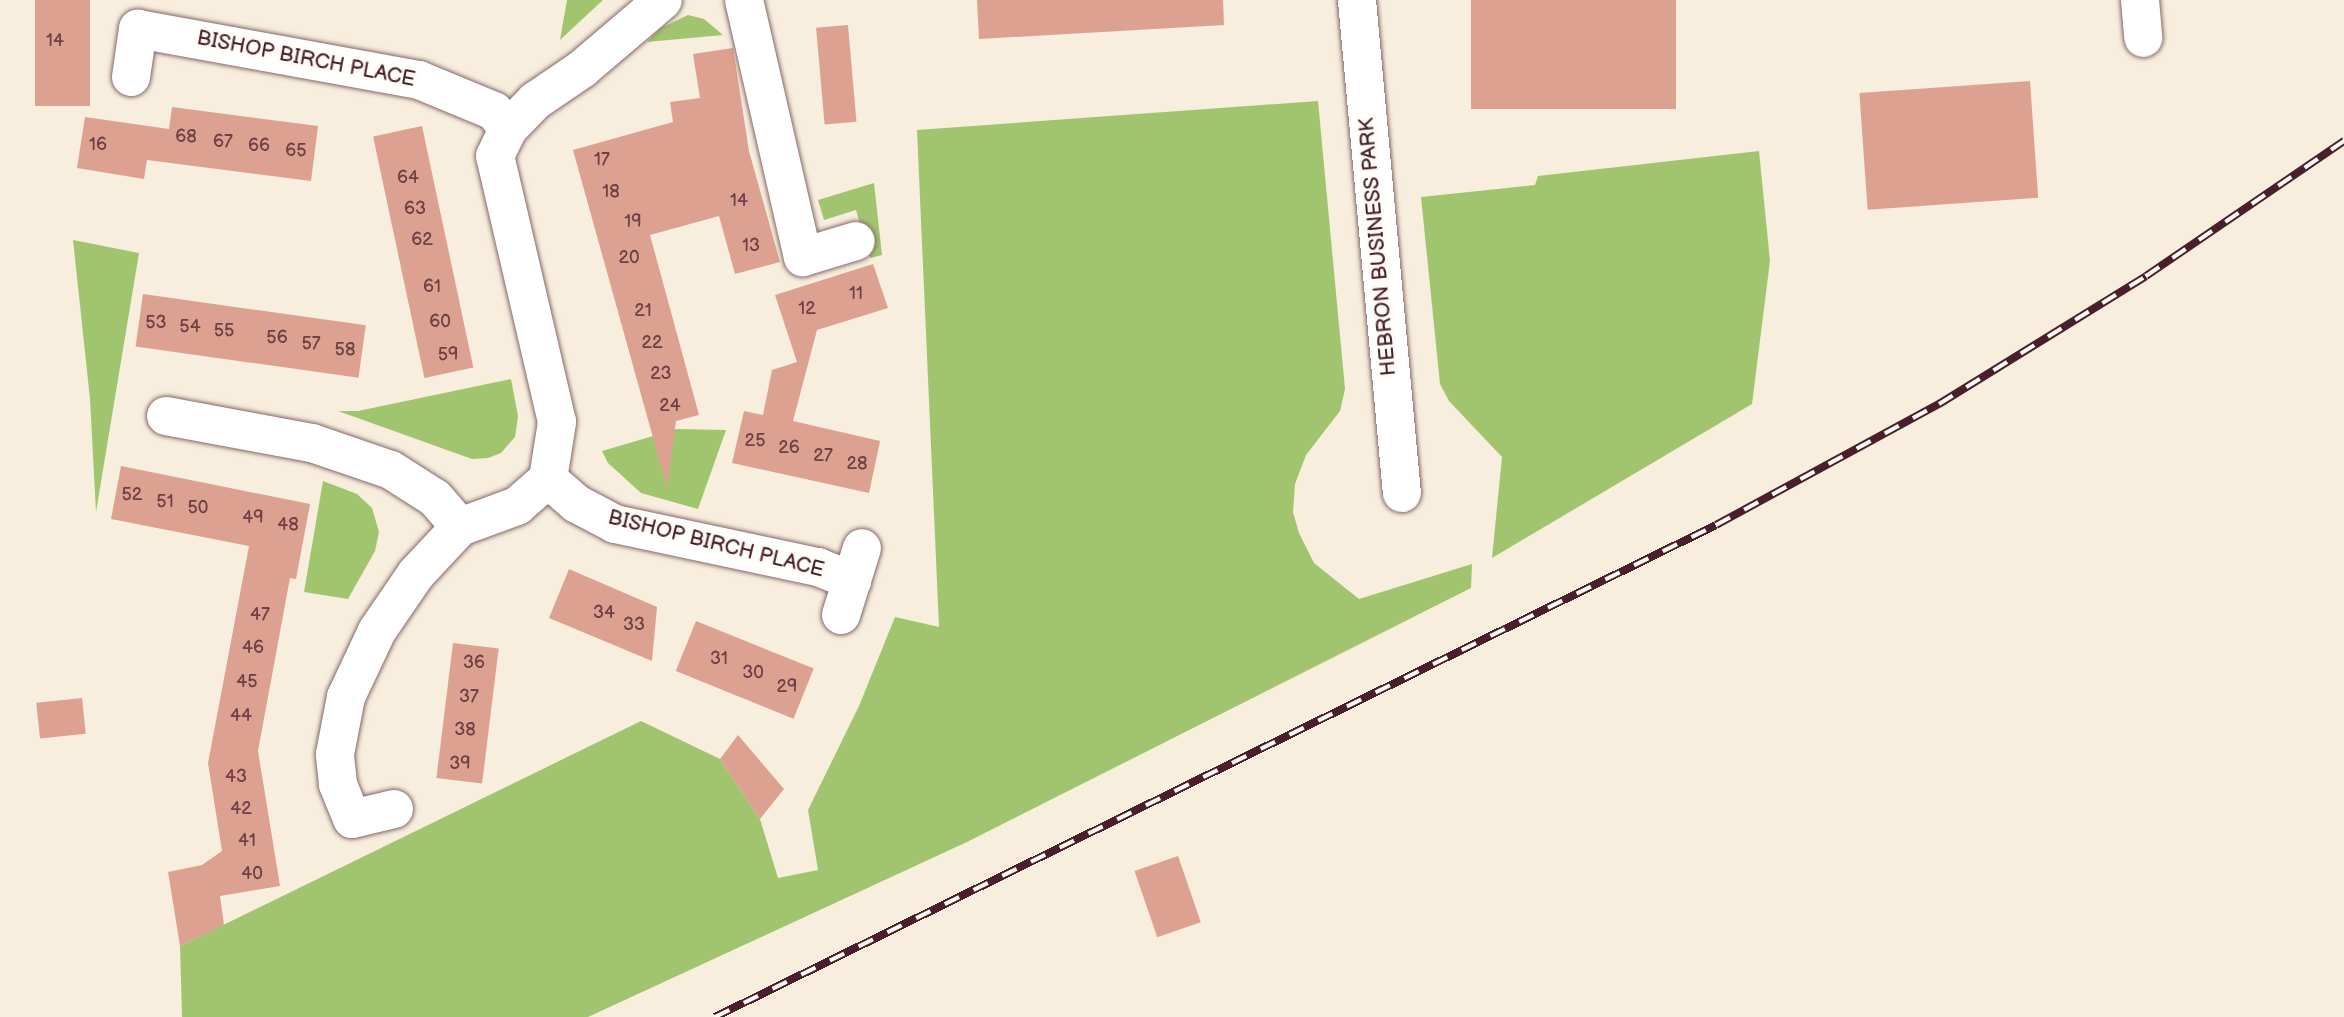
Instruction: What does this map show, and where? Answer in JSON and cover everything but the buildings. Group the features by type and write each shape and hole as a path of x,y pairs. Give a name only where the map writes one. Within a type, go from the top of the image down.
{"street":[{"path":"394,808 352,818 338,784 335,754 346,698 376,631 416,574 460,527 517,506 548,479 557,422 495,156 508,129 535,101 582,69 663,0"},
{"path":"744,0 803,257 856,241"},
{"name":"HEBRON BUSINESS PARK","path":"1357,0 1402,493"},
{"path":"2140,0 2143,38"},
{"name":"BISHOP BIRCH PLACE","path":"131,77 138,29 419,80 494,111 508,129"},
{"path":"166,416 312,443 391,470 435,498 460,527"},
{"name":"BISHOP BIRCH PLACE","path":"548,479 577,504 615,524 818,567 852,581"}],"green space":[{"path":"567,0 603,0 560,40"},
{"path":"688,15 704,19 723,35 647,42 661,28"},
{"path":"1318,101 1345,389 1340,411 1306,455 1295,484 1293,512 1299,533 1314,563 1359,599 1472,564 1471,588 967,842 588,1017 182,1017 180,946 641,721 720,759 760,819 778,878 818,870 808,810 859,706 895,617 939,627 917,130"},
{"path":"1759,151 1770,261 1752,404 1492,558 1502,457 1449,401 1440,384 1421,197 1535,185 1538,176"},
{"path":"874,183 882,255 870,258 856,210 824,220 818,200"},
{"path":"73,240 139,253 96,512 90,399"},
{"path":"511,379 518,416 515,437 501,453 488,458 472,459 338,411 358,411"},
{"path":"677,429 726,430 698,509 641,493 608,463 602,451"},
{"path":"323,481 357,494 372,508 379,532 375,551 348,599 304,592"}],"railway":[{"path":"715,1017 1716,525 1939,404 2146,276 2344,141"}]}
